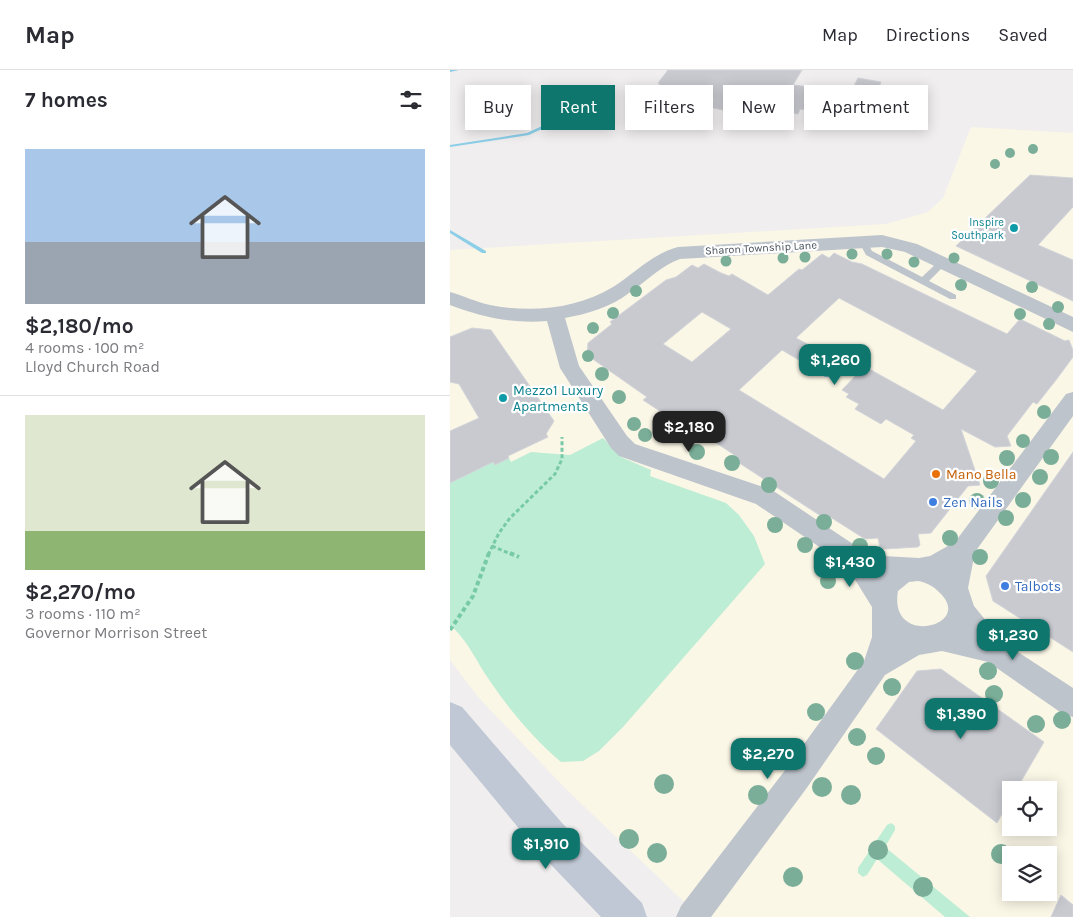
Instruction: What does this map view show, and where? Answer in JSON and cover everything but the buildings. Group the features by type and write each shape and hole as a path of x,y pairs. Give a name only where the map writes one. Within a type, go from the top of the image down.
{"street":[{"name":"Sharon Township Lane","path":"450,298 471,308 495,313 528,315 554,313 592,303 616,293 666,258 678,253 863,242 896,243 1073,325"},
{"path":"554,313 570,368 624,447 642,457 764,497 854,558 883,567 925,571 937,575 951,586 965,612 995,652"},
{"path":"692,917 796,779 876,666 886,630 885,595 889,584 901,574 934,565 963,549 1073,400"},
{"path":"876,666 890,660 911,646 946,635 957,622 960,610 956,587 963,549"},
{"path":"854,558 878,592 893,624 904,633 918,639 961,642 995,652 1073,704"},
{"path":"450,719 549,836 628,917"}],"lane":[{"path":"863,242 869,253 952,297"},
{"path":"923,282 942,263"}],"path":[{"path":"450,630 472,598 492,546 512,516 528,500 544,488 557,473 562,460 562,438"},
{"path":"492,546 519,557"}],"shaded area":[{"path":"971,127 1073,133 1073,917 700,917 566,789 479,698 450,660 450,250 886,224 928,212 943,198"}],"green space":[{"path":"603,438 621,457 651,470 650,476 726,503 739,515 754,536 765,564 623,727 599,751 583,761 561,762 541,744 514,714 467,645 450,625 450,483 493,462 495,465 509,458 511,462 531,452 570,455"},
{"path":"891,823 895,826 895,830 885,847 970,917 945,917 877,859 867,875 863,877 858,873 858,868 887,825"}],"water":[{"path":"833,352 845,356 846,360 830,377 825,377 816,371 816,368"}],"waterway":[{"path":"450,71 457,70"},
{"path":"450,146 528,134 541,128"},
{"path":"450,231 484,252"}],"place":[{"name":"Inspire Southpark","path":"1014,228"},
{"name":"Mezzo1 Luxury Apartments","path":"503,398"},
{"name":"Mano Bella","path":"936,474"},
{"name":"Zen Nails","path":"933,502"},
{"name":"Talbots","path":"1005,586"}]}
